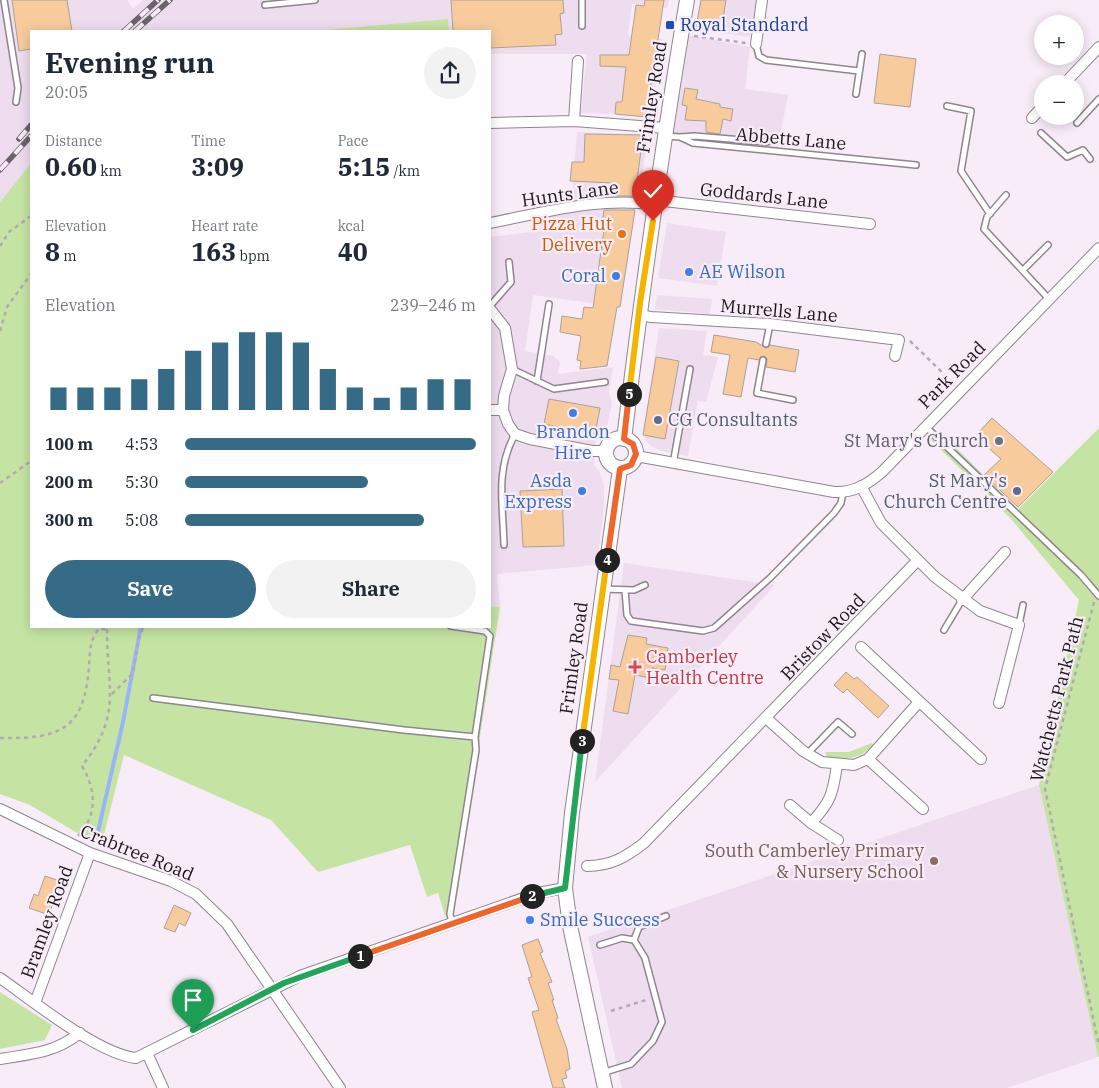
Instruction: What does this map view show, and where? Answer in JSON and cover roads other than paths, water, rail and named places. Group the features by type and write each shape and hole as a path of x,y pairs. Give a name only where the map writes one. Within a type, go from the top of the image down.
{"main road":[{"name":"Frimley Road","path":"624,439 655,203 688,0"},
{"path":"624,439 633,444 636,456 631,465 620,469 611,464 606,451 613,441 624,439"},
{"name":"Frimley Road","path":"605,1088 570,926 565,888 572,814 620,469"}],"street":[{"path":"756,44 762,0"},
{"path":"1073,75 1099,47"},
{"path":"574,121 578,61"},
{"path":"491,123 574,121 666,132"},
{"name":"Hunts Lane","path":"491,222 601,203 655,203"},
{"name":"Goddards Lane","path":"655,203 870,224"},
{"name":"Park Road","path":"636,456 673,464 842,492 861,486 882,472 929,429 1099,248"},
{"path":"491,309 505,328 512,369 503,410 508,424 515,434 530,439 592,451 606,451"},
{"name":"Murrells Lane","path":"639,315 770,324 899,340 895,356"},
{"path":"491,410 503,410"},
{"path":"861,486 881,523 962,600 980,611 1019,625 999,703"},
{"path":"962,600 1005,552"},
{"name":"Bristow Road","path":"588,866 599,866 617,861 644,843 918,560"},
{"path":"861,647 981,759"},
{"path":"766,718 807,754 822,762 837,765 860,763 868,760 919,702"},
{"path":"868,760 923,810"},
{"path":"811,823 826,807 834,792 837,765"},
{"path":"790,805 811,823 838,840"},
{"name":"Crabtree Road","path":"0,809 24,819 90,853 172,881 196,894 219,914 340,1088"},
{"name":"Bramley Road","path":"35,1003 90,853"},
{"path":"0,978 104,1049 124,1057 136,1058 300,976 538,893 565,888"},
{"path":"0,1059 45,1053 65,1045 80,1033"},
{"path":"147,1053 163,1088"}],"lane":[{"path":"4,0 18,88 16,102"},
{"path":"265,5 315,0"},
{"path":"582,0 582,26"},
{"path":"756,44 759,56 766,60 859,71"},
{"path":"856,94 862,54"},
{"path":"1084,115 1099,99"},
{"path":"947,106 971,111 961,172 990,214"},
{"name":"Abbetts Lane","path":"666,132 693,143 916,165"},
{"path":"1041,134 1067,157 1083,150 1090,159"},
{"path":"680,137 694,136 767,142"},
{"path":"1006,195 990,214 984,229 1050,299"},
{"path":"1022,270 1048,245"},
{"path":"491,307 511,282 509,262"},
{"path":"537,381 549,304"},
{"path":"766,344 770,324"},
{"path":"763,360 756,393 793,400"},
{"path":"512,369 554,389 604,382"},
{"path":"673,464 690,369"},
{"path":"929,429 1081,575 1098,595"},
{"path":"504,544 502,471 506,451 515,434"},
{"path":"625,590 628,615 631,621 703,631 714,628 770,578 834,513 841,503 842,492"},
{"path":"603,589 634,590 645,585"},
{"path":"944,630 962,600"},
{"path":"1019,625 1022,605"},
{"path":"452,924 450,914 476,750 475,737 490,636 485,631 465,628"},
{"path":"153,698 404,730 475,737"},
{"path":"807,754 838,722 852,734"},
{"path":"634,940 639,927 666,916"},
{"path":"600,945 622,938 634,940 645,958 662,1022 653,1041 630,1064 602,1073"}],"waterway":[{"path":"97,836 123,722 141,628"}],"railway":[{"path":"125,30 158,0"},
{"path":"136,30 170,0"},
{"path":"19,139 30,126"},
{"path":"0,170 30,137"}],"place":[{"name":"Royal Standard","path":"670,25"},
{"name":"Pizza Hut Delivery","path":"622,234"},
{"name":"AE Wilson","path":"689,272"},
{"name":"Coral","path":"616,276"},
{"name":"Brandon Hire","path":"573,413"},
{"name":"CG Consultants","path":"658,420"},
{"name":"St Mary's Church","path":"999,441"},
{"name":"Asda Express","path":"582,491"},
{"name":"St Mary's Church Centre","path":"1017,491"},
{"name":"Camberley Health Centre","path":"635,667"},
{"name":"South Camberley Primary & Nursery School","path":"934,861"},
{"name":"Smile Success","path":"530,920"}]}
